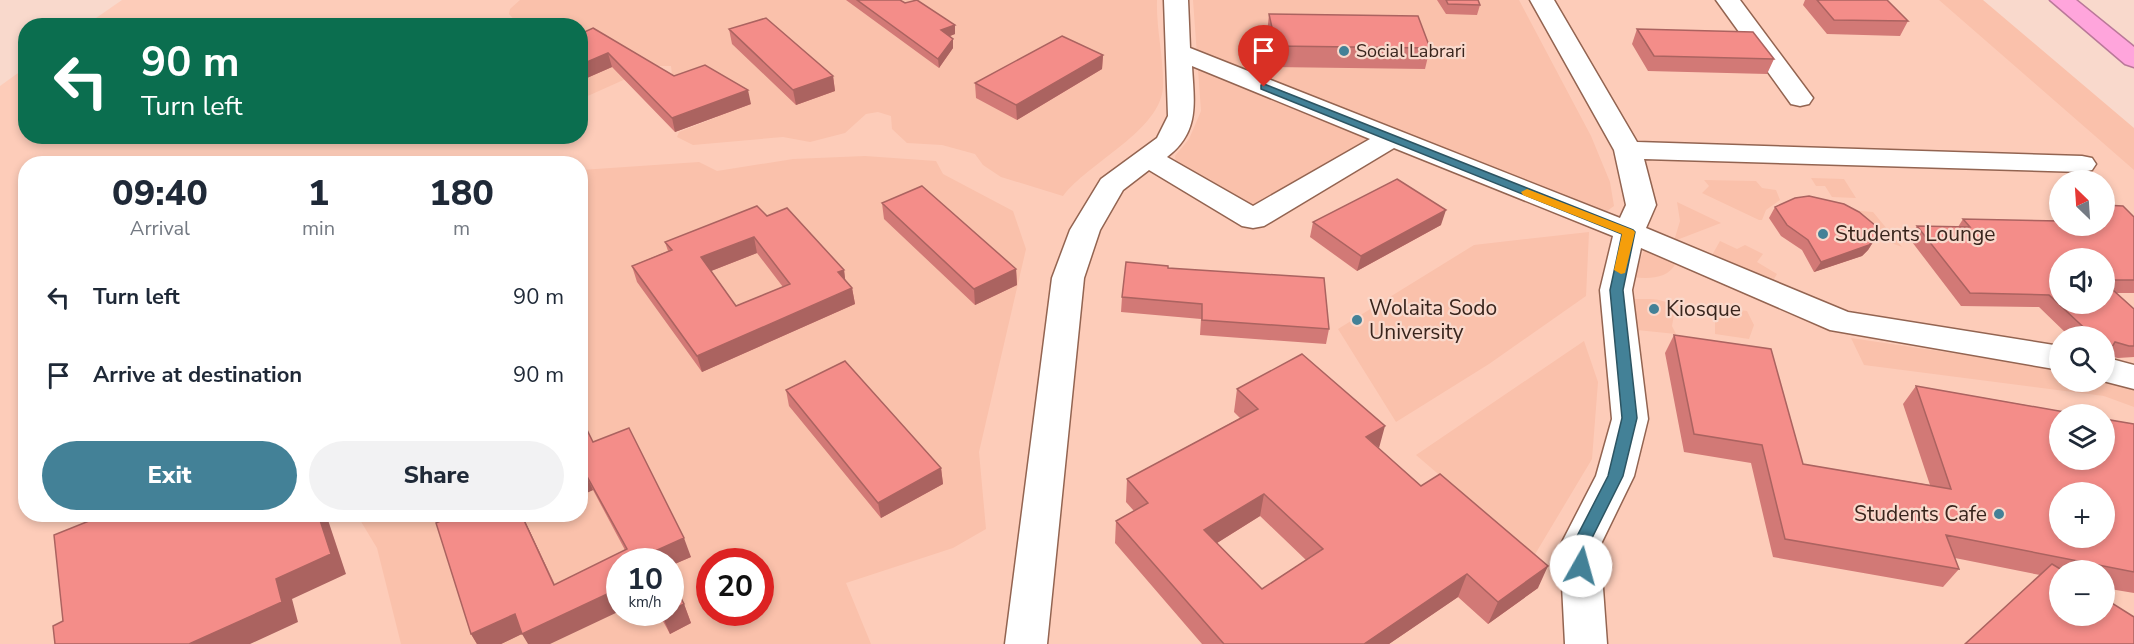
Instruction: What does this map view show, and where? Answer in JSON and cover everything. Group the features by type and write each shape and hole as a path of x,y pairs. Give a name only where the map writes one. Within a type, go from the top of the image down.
{"highway":[{"path":"2063,2 2134,59"}],"lane":[{"path":"1026,644 1068,278 1085,230 1111,185 1169,142 1181,116 1176,0"},
{"path":"1542,0 1628,150 1641,205 1629,232 1616,290 1630,418 1616,476 1580,546 1586,644"},
{"path":"1728,0 1800,98"},
{"path":"1180,53 1629,232 1842,322 2049,356"},
{"path":"1149,158 1253,219 1391,138"},
{"path":"1628,150 2082,164"},
{"path":"2115,372 2134,377"}],"shaded area":[{"name":"Wolaita Sodo University","path":"122,0 1979,0 2134,131 2134,644 0,644 0,86 18,73 18,144 588,144 588,18 96,18"},
{"path":"520,0 1157,0 1163,87 1159,103 1150,118 1063,196 1001,177 983,165 975,154 942,145 907,143 892,129 891,116 878,112 866,114 845,133 810,142 783,137 693,145 677,137 679,132 717,117 685,84 672,75 671,66 648,69 588,96 588,18 513,18 509,14 510,9"},
{"path":"1193,0 1519,0 1591,136 1610,182 1614,206 1607,211 1600,211 1390,132 1256,210 1177,171 1175,156 1189,139 1201,111"},
{"path":"1939,0 1983,0 2134,128 2134,170"},
{"path":"865,156 936,161 943,174 1013,211 1026,249 979,452 986,529 953,548 846,583 871,644 401,644 377,548 361,522 588,522 588,170 699,162 717,171 793,159"},
{"path":"1811,178 1844,179 1856,198 1832,197 1825,186 1816,186"},
{"path":"1704,180 1756,181 1762,188 1776,190 1780,200 1766,210 1762,220 1759,220 1702,193 1709,186"},
{"path":"1677,202 1721,223 1674,241 1680,221"},
{"path":"1835,209 1873,212 1902,247 1878,238"},
{"path":"1589,232 1586,296 1489,364 1396,422 1338,329 1474,245"},
{"path":"1720,241 1737,249 1745,245 1763,254 1757,262 1777,274 1774,279 1711,257"},
{"path":"1647,244 1676,263 1668,272 1657,277 1632,277"},
{"path":"1634,299 1656,300 1671,305 1675,309 1672,326 1676,334 1637,330"},
{"path":"1731,311 1747,311 1754,325 1749,339 1715,334 1715,320"},
{"path":"1851,338 2049,368 2049,389 1864,365"},
{"path":"1584,341 1598,382 1592,459 1534,556 1416,455"},
{"path":"2115,382 2134,383 2134,407 2104,396 2073,392 2115,392"}],"building":[{"path":"857,0 900,0 905,3 917,0 955,25 941,30 953,39 938,59"},
{"path":"1446,0 1478,0 1480,5 1448,4"},
{"path":"1817,0 1887,0 1908,21 1834,20"},
{"path":"1269,14 1418,16 1430,48 1276,46"},
{"path":"766,18 833,76 793,90 729,29"},
{"path":"593,28 674,76 705,65 748,90 672,118 608,53 588,62 588,30"},
{"path":"1637,29 1753,32 1774,59 1654,56"},
{"path":"1062,36 1103,55 1016,105 975,83"},
{"path":"1397,179 1446,210 1361,256 1313,222"},
{"path":"922,186 1016,269 974,289 882,203"},
{"name":"Students Lounge","path":"1809,196 1844,204 1859,212 1876,226 1875,239 1869,245 1821,262 1808,240 1787,225 1775,207 1795,198"},
{"path":"757,206 767,216 787,208 844,270 838,272 852,288 697,356 632,266 672,250 665,242","holes":["754,237 790,284 736,306 701,257"]},
{"path":"2115,206 2123,206 2134,217 2134,280 2115,280 2115,248 2049,248 2049,295 1970,293 1917,226 1970,227 1963,219 2049,221 2049,236 2115,236"},
{"path":"1126,262 1168,266 1168,268 1324,278 1329,329 1202,320 1202,304 1122,297"},
{"path":"2115,292 2134,309 2134,346 2115,342 2115,326 2082,326 2069,314 2115,314"},
{"path":"1674,335 1771,349 1803,464 1951,489 1916,386 2049,409 2049,470 2115,470 2115,421 2134,424 2134,572 2115,568 2115,560 2073,560 1946,535 1959,569 1785,539 1762,445 1694,434"},
{"path":"1302,354 1385,426 1366,437 1421,486 1440,474 1548,566 1498,602 1467,574 1364,644 1224,644 1116,521 1148,503 1127,479 1258,409 1237,389","holes":["1264,494 1323,549 1262,589 1204,530"]},
{"path":"845,361 941,468 878,503 786,390"},
{"path":"629,428 684,538 662,548 626,548 588,478 588,432 593,442"},
{"path":"86,522 321,522 331,554 276,579 282,602 189,644 55,644 53,626 63,621 54,535"},
{"path":"525,522 554,585 606,559 606,595 522,634 515,614 471,634 436,523"},
{"path":"2049,567 2049,626 2115,626 2115,605 2134,617 2134,644 1965,644"}],"slow traffic":[{"path":"1527,192 1629,232 1621,270"}],"place":[{"name":"Social Labrari","path":"1344,51"},
{"name":"Students Lounge","path":"1823,234"},
{"name":"Kiosque","path":"1654,309"},
{"name":"Wolaita Sodo University","path":"1357,320"},
{"name":"Students Cafe","path":"1999,514"}],"route":[{"path":"1264,87 1629,232 1616,290 1630,418 1616,476 1580,546 1581,566"}]}
